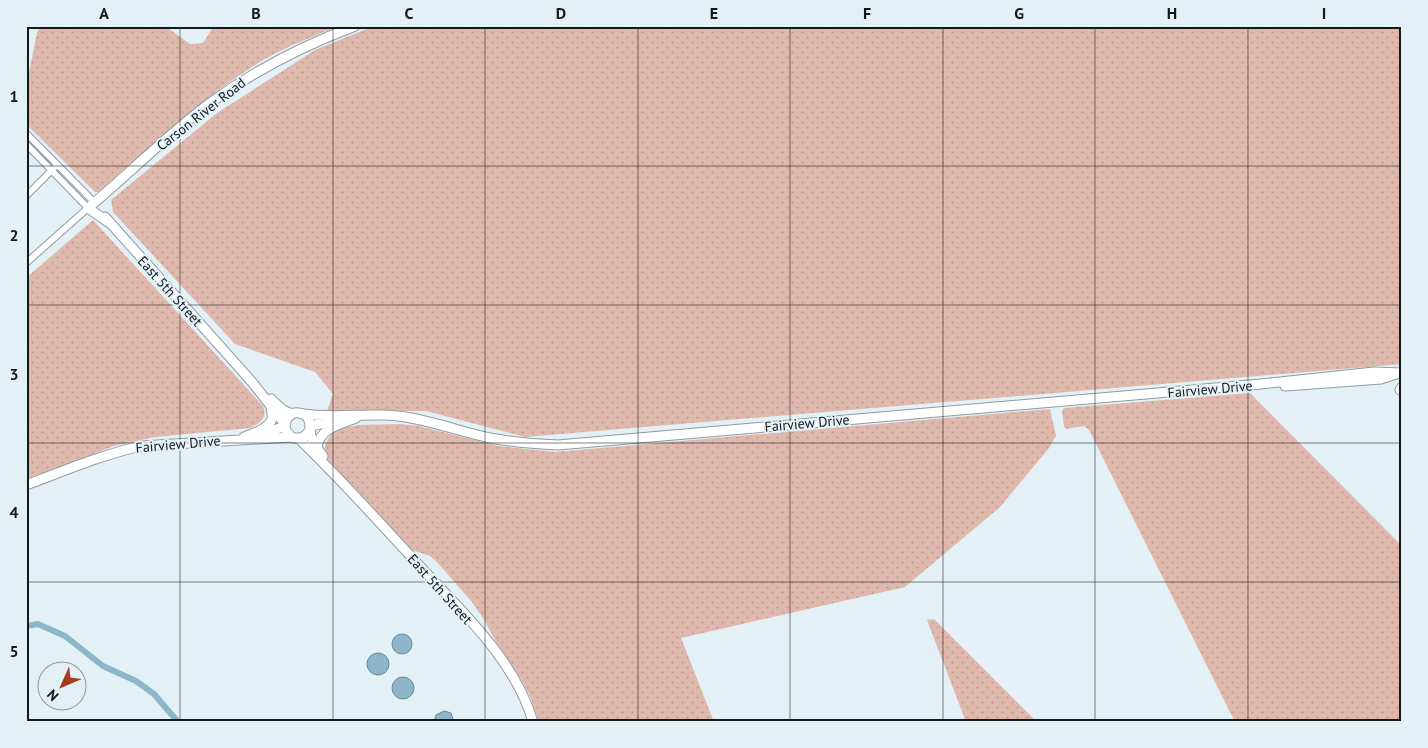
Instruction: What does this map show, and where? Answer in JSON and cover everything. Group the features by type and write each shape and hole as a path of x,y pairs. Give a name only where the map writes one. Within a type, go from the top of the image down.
{"main road":[{"name":"Carson River Road","path":"92,205 191,118 250,76 309,44 354,26"},
{"name":"East 5th Street","path":"92,205 252,382 285,425"},
{"name":"Fairview Drive","path":"304,414 320,416 372,415 410,417 522,444 558,445 1261,384 1284,386 1384,379 1399,374"},
{"name":"East 5th Street","path":"252,382 280,407 292,414"},
{"path":"242,440 258,432 269,423 272,418 271,406"},
{"path":"297,413 304,414 309,420 310,429 305,436 295,438 286,431 285,425 288,417 297,413"},
{"name":"Fairview Drive","path":"310,429 359,416"},
{"path":"317,446 319,436 325,431 359,416"},
{"name":"Fairview Drive","path":"242,440 285,425"},
{"name":"East 5th Street","path":"310,429 317,446 330,468"},
{"name":"East 5th Street","path":"295,438 330,468 507,665 522,692 533,722"},
{"name":"Fairview Drive","path":"26,485 84,463 141,446 295,438"}],"street":[{"name":"East 5th Street","path":"26,132 58,164 92,205"},
{"name":"East 5th Street","path":"26,144 92,205"},
{"path":"26,196 58,164"},
{"path":"26,263 92,205"}],"shaded area":[{"path":"41,26 165,26 190,44 203,43 214,26 338,26 275,54 234,79 174,126 99,192 95,192 26,124 26,88 37,32"},
{"path":"374,26 1402,26 1402,364 525,437 426,411 327,411 333,394 315,372 235,344 113,212 111,200 217,113 315,50"},
{"path":"93,220 263,406 264,417 250,428 155,437 114,446 26,480 26,278"},
{"path":"1250,393 1402,546 1402,722 1235,722 1089,430 1084,426 1066,429 1064,427 1062,411 1064,408"},
{"path":"1050,409 1056,436 1049,448 1000,507 905,587 681,638 714,722 539,722 530,696 521,679 472,602 436,561 430,556 409,549 326,457 325,451 326,443 331,435 330,431 358,425 400,424 419,426 498,446 555,452"},
{"path":"934,619 1037,722 966,722 927,620"}],"water":[{"path":"402,634 409,637 412,644 409,651 402,654 395,651 392,644 395,637"},
{"path":"378,653 386,656 389,664 386,672 378,675 370,672 367,664 370,656"},
{"path":"403,677 411,680 414,688 411,696 403,699 395,696 392,688 395,680"},
{"path":"444,711 451,713 454,722 434,722 436,715"}],"waterway":[{"path":"26,626 38,624 65,636 103,666 136,681 154,694 178,722"}]}
